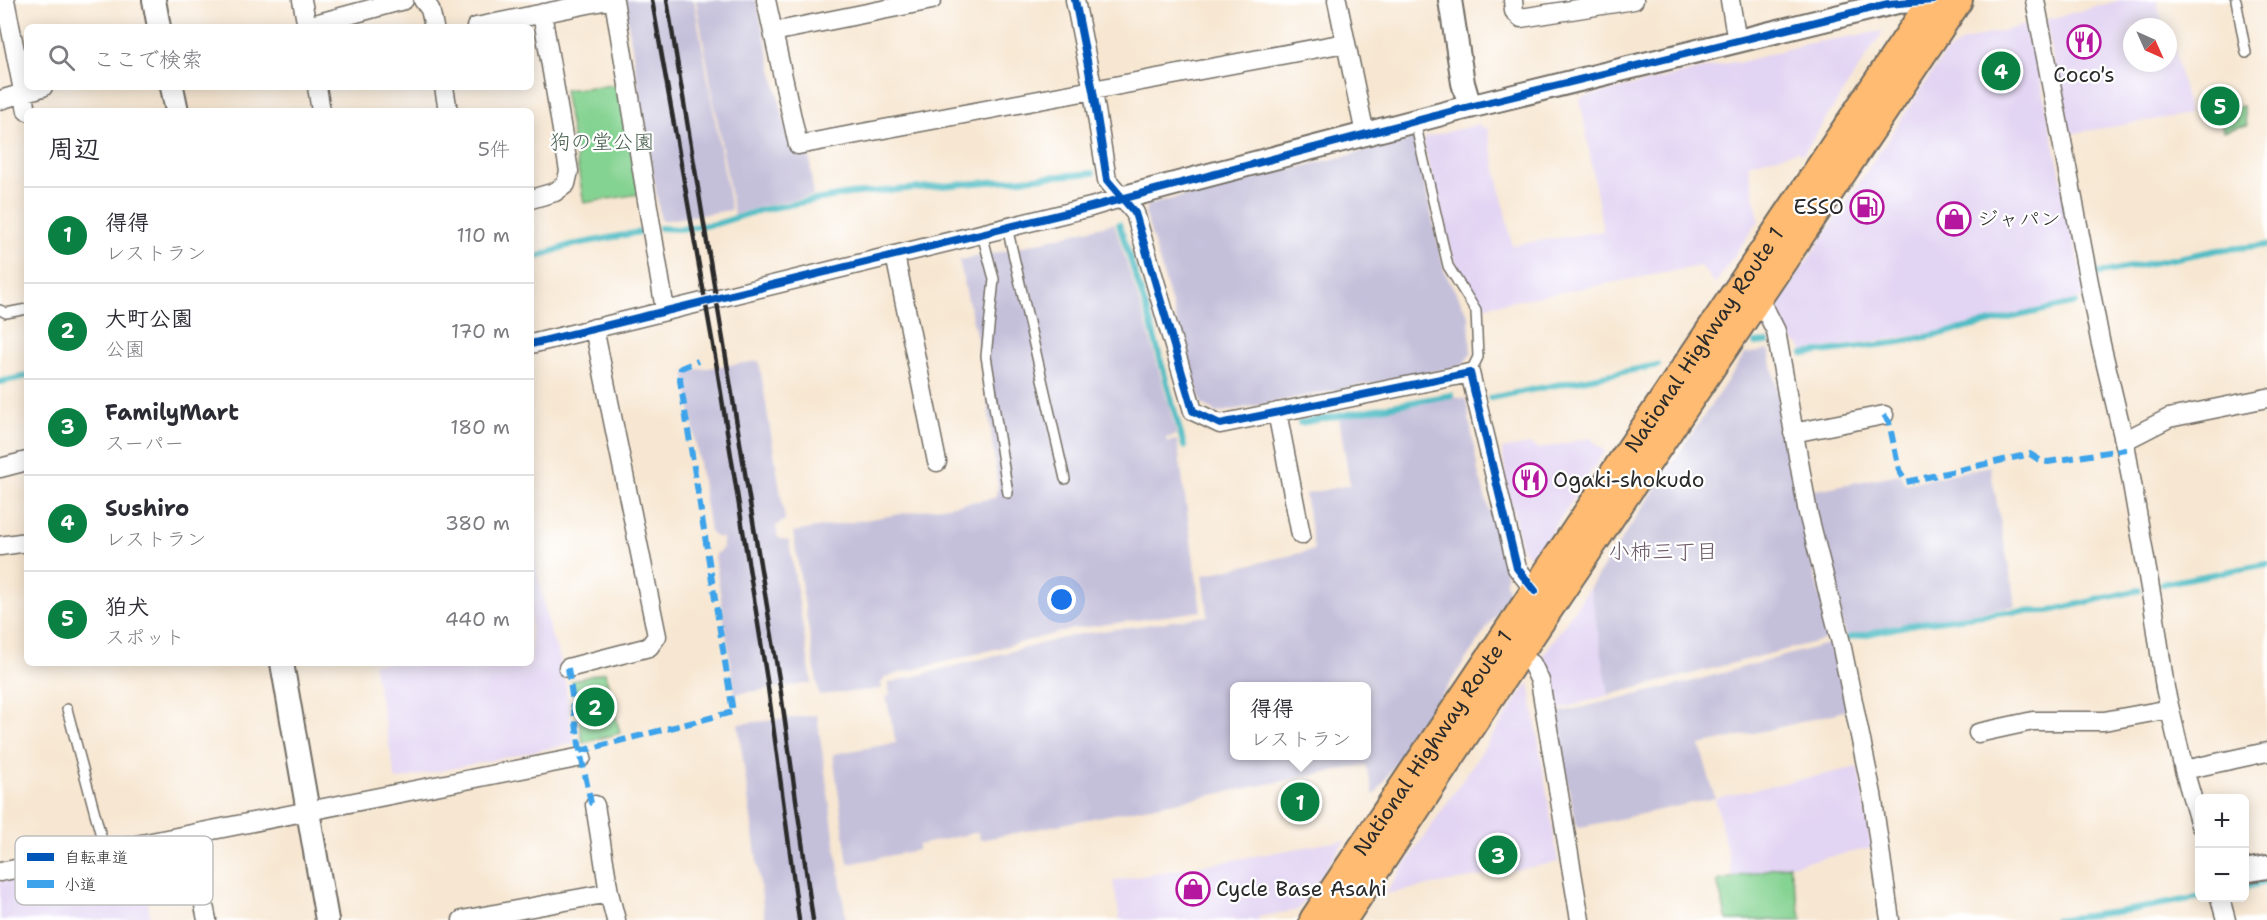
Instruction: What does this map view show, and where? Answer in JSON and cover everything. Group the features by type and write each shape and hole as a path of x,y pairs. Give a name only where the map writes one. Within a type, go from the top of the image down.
{"highway":[{"name":"National Highway Route 1","path":"1314,920 1933,0"},
{"name":"National Highway Route 1","path":"1342,920 1958,0"}],"street":[{"path":"5,0 25,102"},
{"path":"154,0 158,24"},
{"path":"302,0 306,24"},
{"path":"317,24 404,0"},
{"path":"423,0 430,9 433,24"},
{"path":"490,24 608,0"},
{"path":"614,0 665,310"},
{"path":"766,0 798,146 1345,43"},
{"path":"773,32 932,0"},
{"path":"1075,0 1107,180 1135,213 1193,411 1220,424 1470,373 1517,568 1535,591"},
{"path":"1337,0 1365,134"},
{"path":"1449,0 1463,83 1470,107"},
{"path":"1513,0 1514,11 1521,18 1634,0"},
{"path":"1730,0 1737,42"},
{"path":"534,343 982,234 1470,107 1897,2 1933,0"},
{"path":"2035,0 2100,340 2124,441 2170,709 2195,810"},
{"path":"534,198 555,192 567,184 569,171 542,13"},
{"path":"0,100 25,102 39,90"},
{"path":"173,90 176,108"},
{"path":"318,90 320,108"},
{"path":"444,90 448,108"},
{"path":"895,255 937,462"},
{"path":"1757,301 1766,311 1776,332 1808,513 1841,643 1872,794 1890,920"},
{"path":"568,668 650,647 657,636 594,328"},
{"path":"2124,441 2169,418 2267,398"},
{"path":"1277,412 1301,535"},
{"path":"1793,433 1884,415"},
{"path":"0,468 24,462"},
{"path":"0,546 24,542"},
{"path":"1518,654 1532,664 1540,681 1580,920"},
{"path":"283,666 327,920"},
{"path":"1978,733 2032,721 2104,721 2170,709"},
{"path":"2184,770 2267,752"},
{"path":"185,836 582,757"},
{"path":"595,805 609,893 616,920"},
{"path":"2249,870 2267,867"},
{"path":"0,872 15,869"},
{"path":"462,920 609,893"},
{"path":"2221,902 2226,920"},
{"path":"204,905 207,920"}],"lane":[{"path":"2236,0 2246,53"},
{"path":"1415,121 1448,266 1476,310 1478,357 1470,373"},
{"path":"1007,227 1065,479"},
{"path":"982,234 994,279 986,356 1008,492"},
{"path":"0,310 6,313 24,310"},
{"path":"67,710 101,836"}],"shaded area":[{"path":"624,0 694,0 731,210 661,221"},
{"path":"696,0 756,0 791,150 804,148 810,159 813,196 763,206 734,215"},
{"path":"2121,0 2157,0 2161,18 2123,18 2123,72 2177,72 2177,58 2189,114 2068,134 2045,20"},
{"path":"2029,24 2086,297 1939,332 1803,351 1801,346 1783,335 1778,304 1944,55 1963,41"},
{"path":"1883,31 1803,154 1797,151 1748,164 1759,220 1715,284 1701,266 1481,307 1451,255 1423,142 1426,137 1480,124 1481,128 1487,127 1512,245 1603,231 1580,98 1733,62 1738,63 1806,44"},
{"path":"1414,139 1445,273 1469,316 1471,353 1462,366 1217,413 1201,403 1145,213 1148,205"},
{"path":"1114,223 1147,327 1177,435 1166,438 1167,442 1177,440 1201,611 1073,629 885,677 881,683 882,689 819,695 793,532 995,498 998,487 983,366 959,260 1001,252"},
{"path":"1769,350 1813,569 1831,638 1609,695 1590,587 1745,354"},
{"path":"759,361 785,520 776,526 778,538 789,541 812,683 735,694 715,558 723,548 722,538 715,537 710,531 685,376 686,371"},
{"path":"1452,392 1454,397 1466,399 1478,471 1490,513 1500,511 1507,555 1506,583 1509,595 1374,796 1366,765 980,840 978,832 918,845 918,850 848,864 833,754 896,743 886,697 890,695 888,683 1075,635 1208,616 1203,575 1314,550 1305,494 1350,485 1338,413"},
{"path":"1590,438 1605,451 1535,557 1525,553 1520,545 1508,496 1502,449 1531,444 1539,449"},
{"path":"1990,466 2016,606 1900,624 1845,636 1810,491 1900,474 1905,484"},
{"path":"534,558 551,635 560,658 565,681 574,743 396,780 374,666 534,666"},
{"path":"1590,587 1609,695 1554,711 1543,655"},
{"path":"1831,643 1848,710 1700,745 1715,798 1577,828 1553,714 1686,683"},
{"path":"1529,682 1558,862 1385,894"},
{"path":"817,715 846,920 765,920 738,724"},
{"path":"1858,767 1872,848 1733,877 1715,798"},
{"path":"1345,840 1298,910 1258,917 1259,920 1120,920 1113,881"},
{"path":"15,878 15,905 148,905 151,920 0,920 0,881"}],"green space":[{"name":"狗の堂公園","path":"621,84 640,194 584,203 564,90"},
{"path":"2243,106 2247,125 2223,131 2219,110"},
{"path":"605,672 620,733 583,743 572,681"},
{"path":"1789,865 1802,920 1727,920 1717,881"}],"waterway":[{"path":"660,228 680,229 716,224 761,210 848,194 1093,173"},
{"path":"1119,224 1150,321 1184,446"},
{"path":"534,258 567,246 645,231"},
{"path":"2094,268 2095,274 2218,250 2267,245"},
{"path":"1803,354 1894,343 2075,303"},
{"path":"1755,343 1767,342"},
{"path":"1490,398 1658,365"},
{"path":"0,382 24,377"},
{"path":"1300,423 1451,395"},
{"path":"2161,584 2267,564"},
{"path":"1848,638 1920,623 2006,612 2049,611 2139,590"},
{"path":"2249,886 2267,882"},
{"path":"2055,920 2131,910 2195,898"}],"railway":[{"path":"652,0 716,362 767,680 799,920"},
{"path":"667,0 779,679 813,920"}],"marked path":[{"path":"580,751 733,712 680,380 681,368 698,361"},
{"path":"1884,415 1889,422 1899,470 1906,482 2030,454 2041,461 2048,462 2126,449"},
{"path":"568,668 580,751 591,803 595,805"}],"cycle path":[{"path":"1075,0 1107,180 1135,213 1193,411 1220,424 1470,373 1517,568 1535,591"},
{"path":"534,343 1091,207 1457,110 1888,4 1933,0"}],"place":[{"name":"Coco's","path":"2084,42"},
{"name":"Sushiro","path":"2001,71"},
{"name":"狛犬","path":"2220,106"},
{"name":"ESSO","path":"1867,207"},
{"name":"ジャパン","path":"1954,219"},
{"name":"Ogaki-shokudo","path":"1530,480"},
{"name":"大町公園","path":"595,707"},
{"name":"得得","path":"1300,802"},
{"name":"FamilyMart","path":"1498,855"},
{"name":"Cycle Base Asahi","path":"1193,889"}],"district":[{"name":"小柿三丁目","path":"1663,551"}]}
